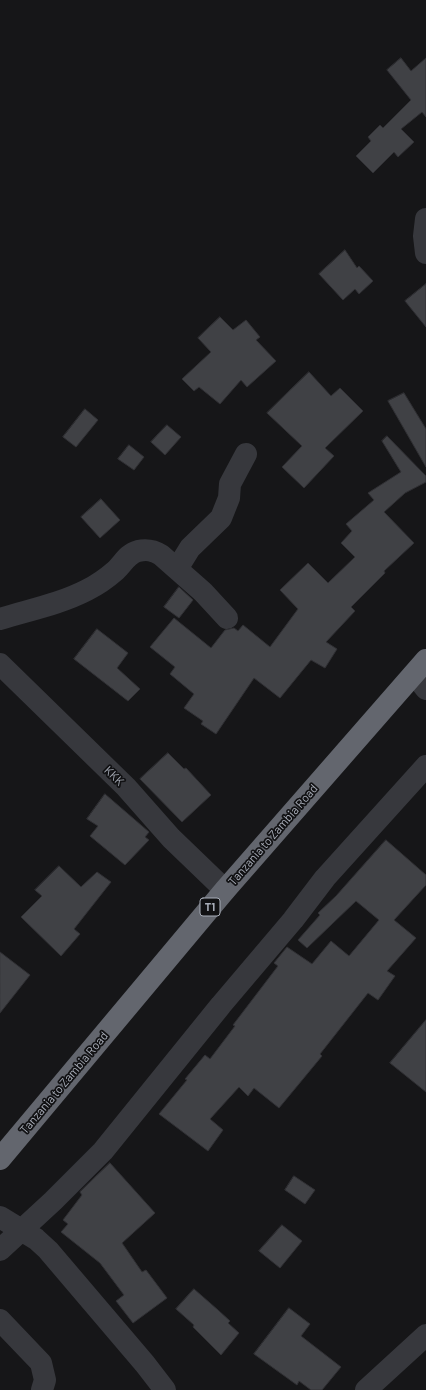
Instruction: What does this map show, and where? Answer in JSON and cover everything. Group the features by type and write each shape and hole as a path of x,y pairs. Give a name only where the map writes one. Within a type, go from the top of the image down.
{"highway":[{"name":"Tanzania to Zambia Road","path":"0,1160 225,890 422,674"}],"street":[{"path":"426,219 424,236 426,253"},
{"path":"177,570 190,548 221,518 229,498 230,484 246,454"},
{"path":"0,619 67,598 87,590 115,571 129,556 137,551 154,550 203,592 227,618"},
{"name":"KKK","path":"0,664 126,787 171,838 225,890"},
{"path":"0,1250 103,1151 221,1005 293,920 325,878 426,766"},
{"path":"0,1217 36,1240 48,1250 145,1364 165,1390"},
{"path":"0,1320 41,1363 45,1380 42,1390"},
{"path":"366,1390 426,1335"}],"building":[{"path":"401,58 411,71 426,58 426,117 422,112 401,129 414,142 398,157 394,152 373,173 356,156 371,141 368,137 380,125 383,128 411,100 387,70"},
{"path":"345,250 357,268 359,266 373,281 359,294 355,289 343,300 319,274"},
{"path":"426,284 426,327 405,301"},
{"path":"220,317 233,330 246,320 260,337 256,340 276,361 247,387 241,380 220,404 199,387 194,391 182,379 211,352 198,338"},
{"path":"309,372 331,396 340,388 363,411 325,448 334,456 304,488 282,467 302,446 267,413"},
{"path":"404,393 426,429 426,467 388,401"},
{"path":"85,409 98,420 76,447 63,437"},
{"path":"167,425 181,437 165,455 151,442"},
{"path":"387,436 426,476 426,482 405,493 384,512 414,543 384,571 385,573 351,607 355,611 326,642 337,649 325,668 311,660 280,698 254,678 216,734 201,724 203,721 184,708 194,694 170,674 175,667 150,647 174,618 211,648 225,630 234,628 238,631 243,625 270,647 298,609 280,590 308,563 328,583 355,557 341,543 352,531 346,524 374,500 368,493 401,472 382,441"},
{"path":"129,445 144,457 134,470 118,459"},
{"path":"101,499 120,520 100,538 81,517"},
{"path":"179,587 193,600 179,618 164,607"},
{"path":"97,629 128,653 117,668 140,689 128,701 74,659"},
{"path":"168,753 184,769 186,768 211,795 182,822 140,779"},
{"path":"105,794 149,832 145,837 149,840 125,865 90,836 98,826 87,819"},
{"path":"386,840 426,875 426,885 394,920 416,938 387,971 395,976 378,1000 368,993 320,1054 322,1056 279,1108 254,1088 248,1096 239,1087 210,1119 223,1130 208,1151 159,1114 205,1055 210,1059 235,1026 233,1025 278,966 274,963 287,947 312,964 331,941 349,956 379,920 356,901 307,948 298,940 320,915 318,913 336,896"},
{"path":"59,866 81,887 97,872 111,882 74,929 80,934 61,956 21,917 42,896 35,890"},
{"path":"0,952 30,975 0,1013"},
{"path":"426,1020 426,1092 390,1063"},
{"path":"110,1163 155,1213 122,1243 142,1272 146,1270 167,1298 133,1323 116,1301 124,1295 100,1263 61,1232 68,1224 63,1220 82,1195 80,1192"},
{"path":"294,1176 315,1190 305,1204 285,1190"},
{"path":"282,1225 302,1241 280,1268 259,1251"},
{"path":"194,1289 230,1321 228,1323 239,1333 221,1355 193,1327 194,1325 176,1309"},
{"path":"289,1308 310,1324 301,1336 341,1367 322,1390 311,1390 299,1381 297,1385 254,1354"}]}
